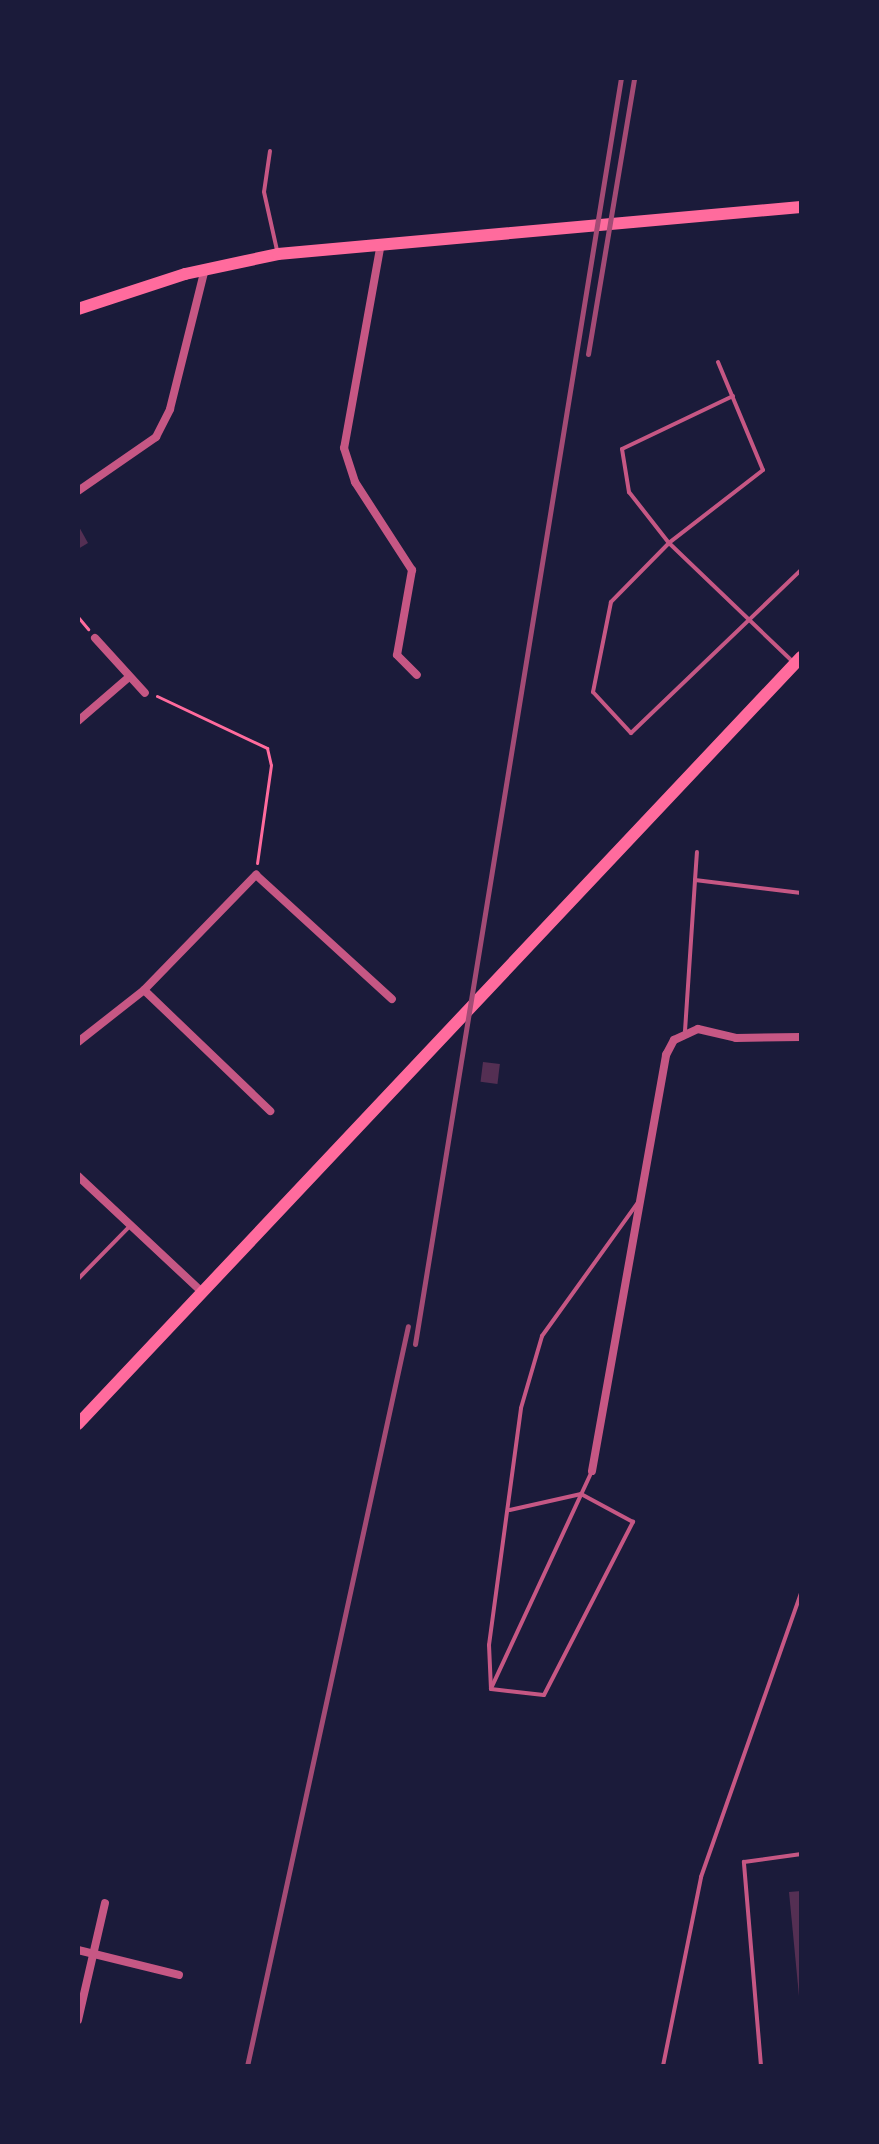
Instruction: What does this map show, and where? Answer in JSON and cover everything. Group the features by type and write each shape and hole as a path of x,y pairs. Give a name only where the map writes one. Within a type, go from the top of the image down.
{"main road":[{"path":"78,309 205,269 278,254 801,207"},
{"path":"78,1424 798,661"}],"street":[{"path":"381,243 344,448 355,482 412,570 397,655 417,675"},
{"path":"78,491 156,437 170,409 205,269"},
{"path":"95,638 145,693"},
{"path":"78,721 129,677"},
{"path":"78,1042 144,990 256,875 392,999"},
{"path":"144,990 270,1111"},
{"path":"592,1471 666,1055 685,1031 801,1037"},
{"path":"78,1176 202,1292"},
{"path":"78,2020 105,1903"},
{"path":"78,1950 179,1975"}],"lane":[{"path":"270,151 264,192 278,254"},
{"path":"718,362 763,470 669,543 611,602 593,692 631,733 801,570"},
{"path":"733,396 622,449 629,492 669,543 749,622 798,661"},
{"path":"685,1031 697,852"},
{"path":"695,880 801,893"},
{"path":"491,1689 489,1645 510,1510 521,1408 542,1336 641,1200"},
{"path":"78,1279 131,1225"},
{"path":"491,1689 592,1471"},
{"path":"491,1689 544,1695 633,1522 581,1494 510,1510"},
{"path":"663,2066 701,1877 801,1593"},
{"path":"761,2066 744,1862 801,1854"}],"path":[{"path":"78,617 95,638"},
{"path":"145,693 267,748 271,765 256,875"}],"building":[{"path":"78,525 88,543 78,549"},
{"path":"483,1062 500,1064 497,1084 481,1082"},
{"path":"801,1891 801,1996 799,1996 789,1892"}],"railway":[{"path":"415,1344 621,78"},
{"path":"588,354 634,78"},
{"path":"247,2066 408,1326"}]}
